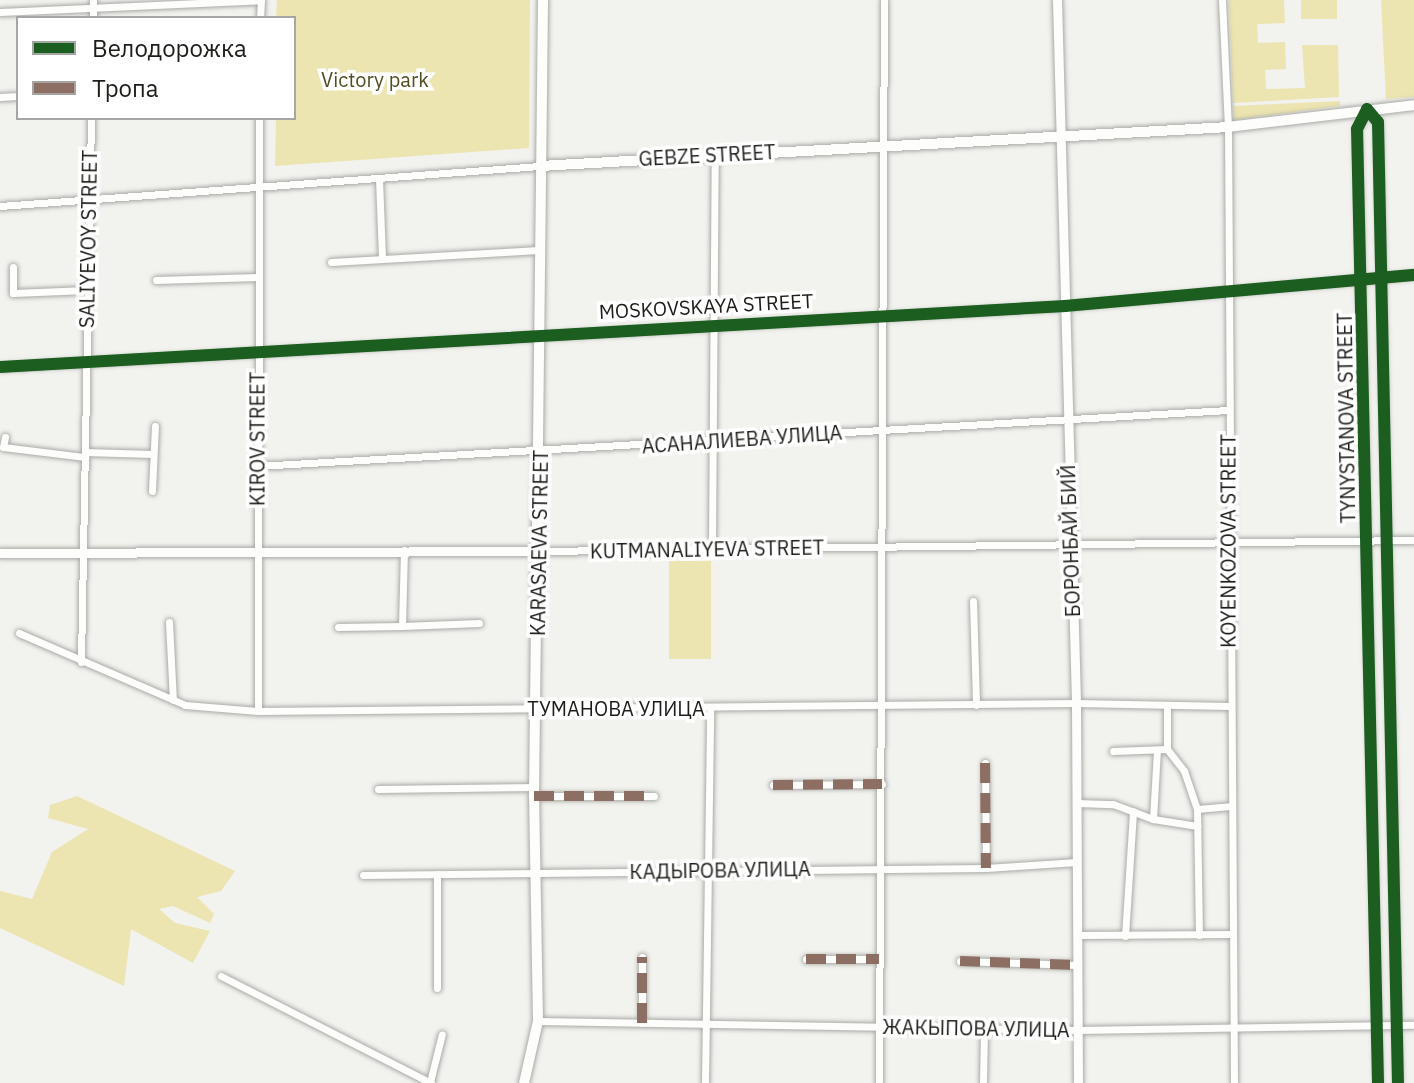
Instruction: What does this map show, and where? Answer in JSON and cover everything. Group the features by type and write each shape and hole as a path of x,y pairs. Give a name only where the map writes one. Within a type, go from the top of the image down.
{"main road":[{"name":"KARASAEVA STREET","path":"524,1083 538,1021 534,792 543,0"},
{"name":"GEBZE STREET","path":"540,166 1228,127 1414,105"}],"street":[{"path":"0,12 93,4 261,0"},
{"path":"879,1083 884,705 881,548 884,0"},
{"name":"БОРОНБАЙ БИЙ","path":"1057,0 1076,703 1078,1083"},
{"name":"KOYENKOZOVA STREET","path":"1222,0 1228,127 1227,410 1234,1083"},
{"name":"TYNYSTANOVA STREET","path":"1378,1083 1363,279 1357,129 1367,109 1378,122 1398,1083"},
{"name":"SALIYEVOY STREET","path":"81,662 91,120"},
{"name":"KIROV STREET","path":"258,711 259,120"},
{"path":"712,547 715,154"},
{"name":"GEBZE STREET","path":"0,206 540,166"},
{"path":"379,179 382,258"},
{"path":"331,262 540,250"},
{"path":"13,267 13,293 87,290"},
{"name":"MOSKOVSKAYA STREET","path":"0,367 1065,306 1414,275"},
{"path":"156,280 258,277"},
{"name":"АСАНАЛИЕВА УЛИЦА","path":"257,466 1227,410"},
{"path":"152,491 155,426"},
{"path":"5,437 3,447 85,454 153,454"},
{"name":"KUTMANALIYEVA STREET","path":"0,553 539,551 712,547 1070,548 1414,540"},
{"path":"402,626 404,550"},
{"path":"973,601 976,705"},
{"path":"169,622 173,700"},
{"path":"338,627 479,623"},
{"name":"ТУМАНОВА УЛИЦА","path":"19,633 81,662 194,707 258,711 1076,703 1229,706"},
{"path":"1167,705 1167,749 1184,771 1197,809 1199,935"},
{"path":"705,1083 710,707"},
{"path":"1113,751 1167,749"},
{"path":"1153,819 1157,750"},
{"path":"985,763 986,868"},
{"path":"773,785 882,784"},
{"path":"378,789 654,796"},
{"path":"1077,803 1113,804 1153,819 1197,826"},
{"path":"1197,809 1230,806"},
{"path":"1125,936 1133,811"},
{"name":"КАДЫРОВА УЛИЦА","path":"363,875 986,868 1077,862"},
{"path":"437,874 437,988"},
{"path":"1077,935 1231,934"},
{"path":"642,957 642,1023"},
{"path":"806,959 879,959"},
{"path":"960,961 1077,965"},
{"path":"221,976 430,1083 442,1034"},
{"name":"ЖАКЫПОВА УЛИЦА","path":"538,1021 1077,1030 1232,1025 1414,1025"},
{"path":"983,1083 984,1029"}],"green space":[{"name":"Victory park","path":"277,0 530,0 529,148 275,166 276,120 296,120 296,16 276,16"},
{"path":"1229,0 1284,0 1285,23 1257,24 1258,43 1285,42 1286,69 1265,70 1266,89 1305,88 1302,45 1338,45 1339,97 1233,103"},
{"path":"1301,0 1337,0 1337,19 1301,19"},
{"path":"1381,0 1414,0 1414,97 1386,99"},
{"path":"1340,101 1340,106 1234,120 1233,106"},
{"path":"669,561 711,561 711,659 669,659"},
{"path":"77,796 235,871 221,891 197,897 214,914 210,923 173,906 159,909 175,923 210,931 193,963 131,929 124,986 0,928 0,891 32,899 52,852 88,829 48,818 50,805"}],"marked path":[{"path":"985,763 986,868"},
{"path":"773,785 882,784"},
{"path":"534,796 654,796"},
{"path":"642,957 642,1023"},
{"path":"806,959 879,959"},
{"path":"960,961 1077,965"}],"cycle path":[{"path":"1378,1083 1357,129 1367,109 1378,122 1398,1083"},
{"path":"0,367 1065,306 1414,275"}]}
